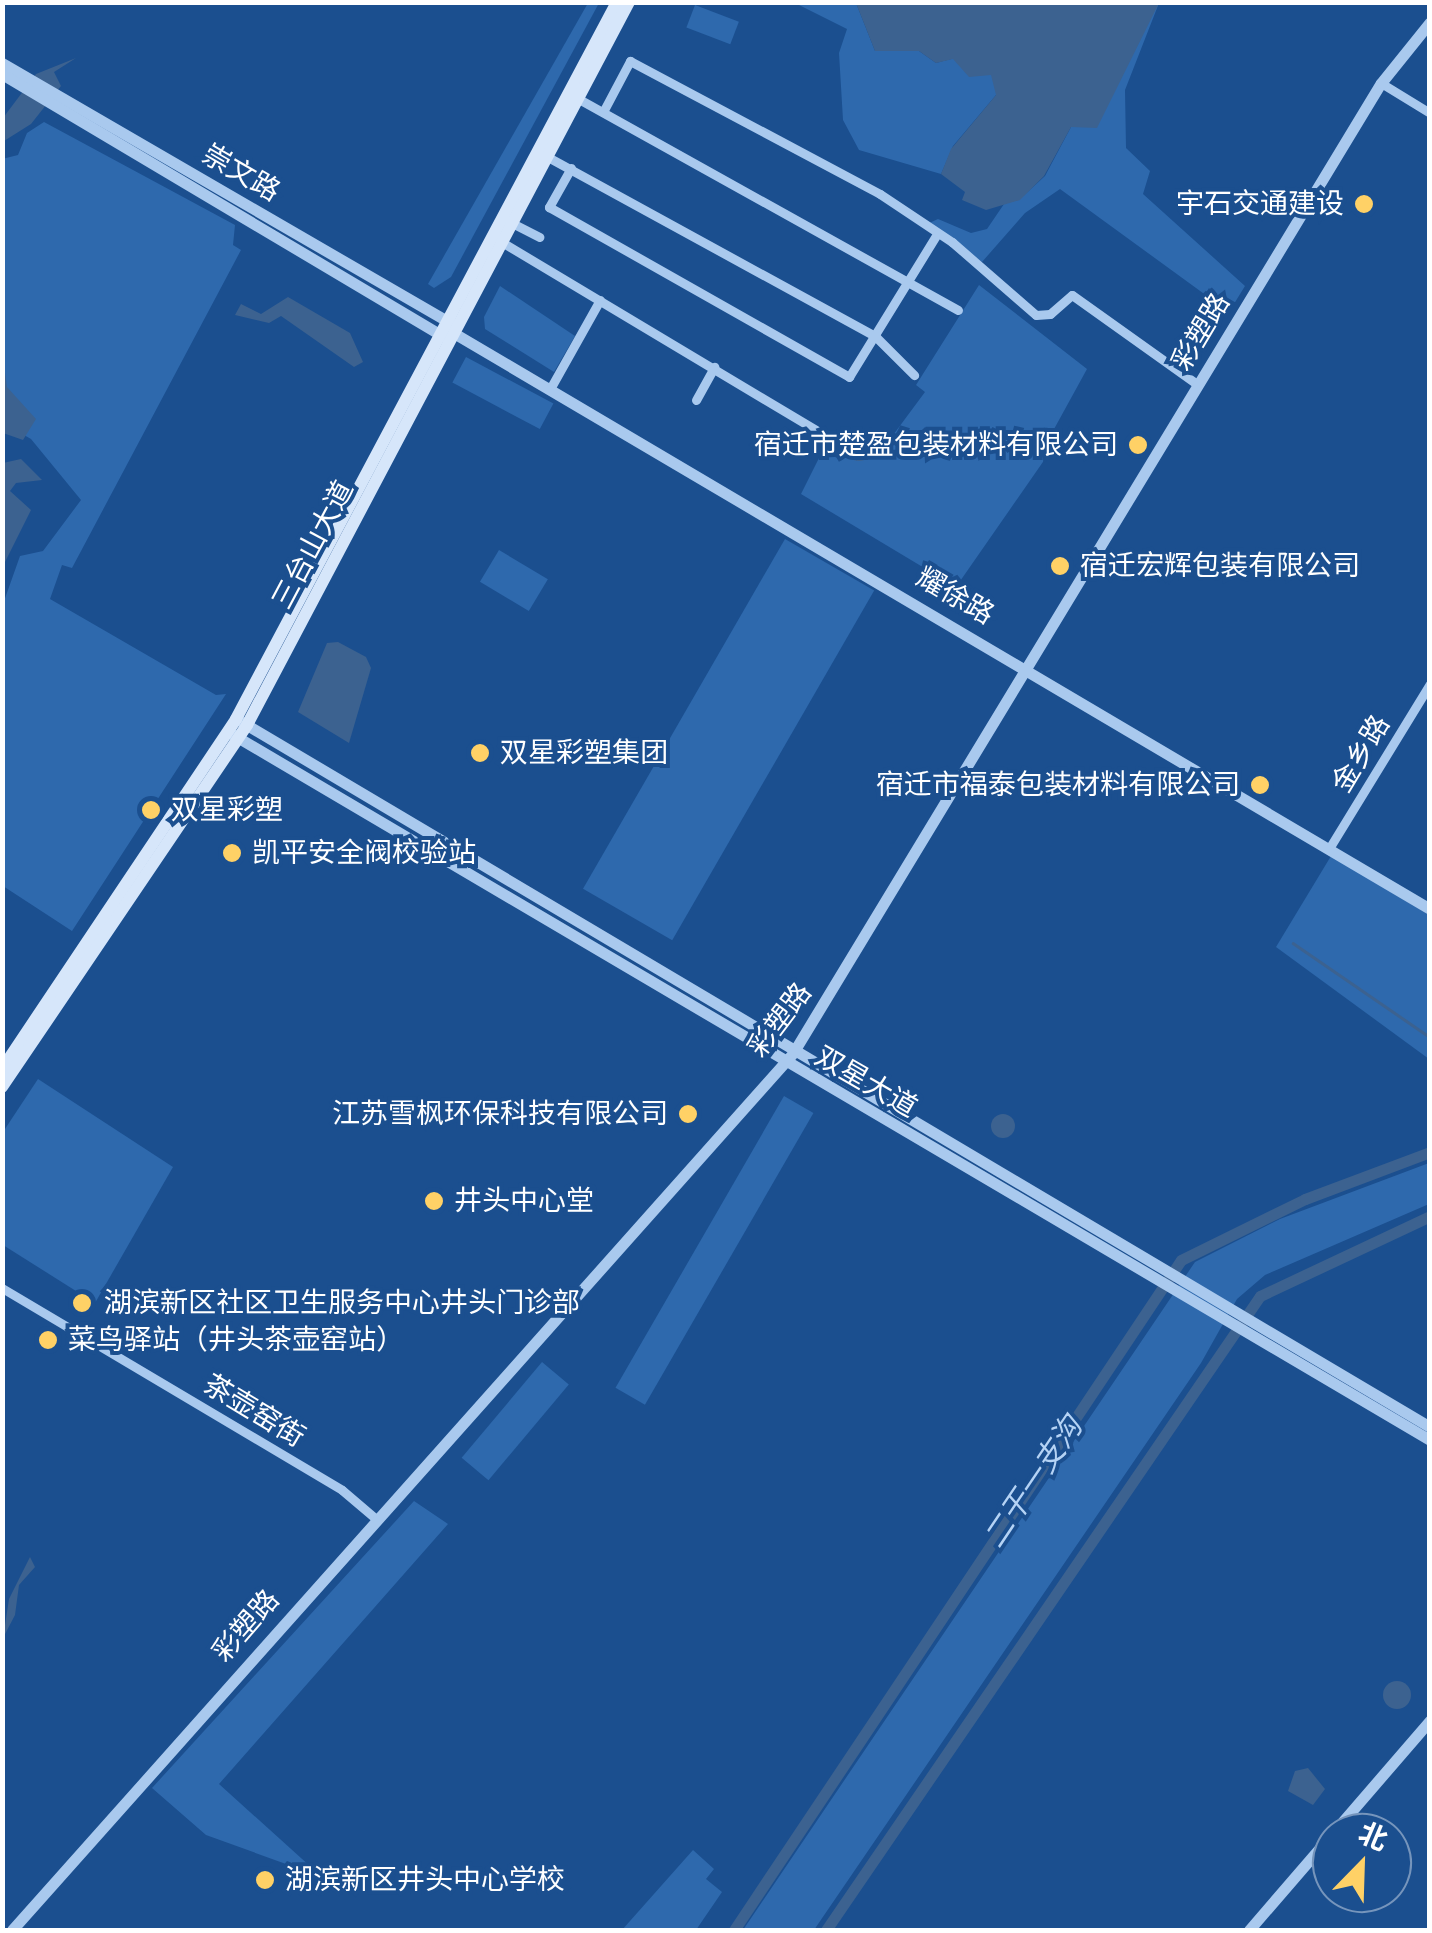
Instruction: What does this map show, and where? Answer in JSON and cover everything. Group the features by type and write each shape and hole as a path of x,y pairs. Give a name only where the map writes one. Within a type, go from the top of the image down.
{"main road":[{"name":"三台山大道","path":"2,1087 242,722 617,2"},
{"name":"三台山大道","path":"448,330 500,242 629,2"},
{"name":"三台山大道","path":"2,1069 234,735"}],"street":[{"name":"彩塑路","path":"12,1930 374,1518 788,1058 1381,84 1430,22"},
{"path":"604,112 630,61 880,194 937,234 1036,314 1050,314 1072,295 1198,385"},
{"name":"崇文路","path":"2,64 448,330"},
{"name":"崇文路","path":"2,74 448,330"},
{"path":"1381,84 1430,113"},
{"path":"577,98 958,310"},
{"path":"546,156 876,338 914,375"},
{"path":"571,168 549,207 850,376 937,234"},
{"path":"510,222 539,238"},
{"path":"500,242 816,430"},
{"path":"550,389 600,300"},
{"name":"耀徐路","path":"448,330 1028,668 1430,909"},
{"path":"696,400 714,366"},
{"name":"金乡路","path":"1330,848 1430,684"},
{"name":"双星大道","path":"242,722 788,1058"},
{"name":"双星大道","path":"234,735 1268,1341"},
{"name":"茶壶窑街","path":"2,1288 342,1490 374,1518"},
{"path":"1268,1341 1430,1427"},
{"path":"1268,1341 1430,1440"},
{"path":"1249,1930 1430,1720"}],"shaded area":[{"path":"856,2 1159,3 1097,128 1071,127 1044,176 1020,200 986,210 962,200 965,192 941,174 951,149 996,95 991,75 969,77 953,59 936,63 919,51 875,51"},
{"path":"588,3 599,3 451,277 434,288 428,284"},
{"path":"795,3 856,3 875,51 919,51 936,63 1159,3 1125,90 1126,148 1150,171 1143,194 1245,286 1229,312 1060,189 1025,213 982,262 927,224 938,219 971,233 987,229 1004,204 1020,199 1045,176 1071,127 996,95 953,146 941,174 859,150 843,120 839,53 847,29"},
{"path":"695,5 739,22 730,44 686,27"},
{"path":"76,58 54,72 61,86 31,124 4,141 3,161 3,118 36,74"},
{"path":"44,122 235,225 233,245 241,250 72,568 62,565 50,599 216,695 226,694 72,931 3,886 3,604 20,556 43,551 81,500 31,439 3,423 2,159 18,155 27,133"},
{"path":"979,285 1087,369 1042,451 1045,459 956,587 801,494 819,458 879,454 925,392 916,385"},
{"path":"500,286 575,336 554,372 485,329 484,317"},
{"path":"288,297 350,333 363,362 354,367 281,316 269,323 235,315 241,304 261,314"},
{"path":"2,351 7,387 36,419 23,440 3,433"},
{"path":"466,357 553,403 540,429 452,383"},
{"path":"854,437 864,437 871,449 864,461 854,461 847,454 847,444"},
{"path":"21,459 42,480 16,483 10,491 31,510 3,566 3,463"},
{"path":"785,539 874,590 672,940 583,889"},
{"path":"499,550 548,579 529,611 480,582"},
{"path":"338,642 366,657 371,668 349,743 298,712 327,643"},
{"path":"1331,856 1429,915 1429,1059 1276,947"},
{"path":"38,1079 173,1167 95,1303 3,1245 3,1132"},
{"path":"784,1096 813,1113 645,1405 616,1388"},
{"path":"1003,1114 1015,1126 1003,1138 991,1126"},
{"path":"1429,1163 1429,1204 1265,1275 1237,1299 1201,1363 814,1930 743,1930 1195,1262 1280,1219"},
{"path":"542,1362 569,1384 488,1480 462,1458"},
{"path":"414,1501 448,1524 219,1784 322,1877 206,1835 152,1788"},
{"path":"30,1557 35,1567 19,1585 15,1615 3,1638 9,1599"},
{"path":"1397,1681 1407,1685 1411,1695 1407,1705 1397,1709 1387,1705 1383,1695 1387,1685"},
{"path":"1308,1768 1325,1789 1313,1805 1288,1791 1295,1771"},
{"path":"693,1850 714,1869 706,1879 722,1892 696,1930 622,1930"}],"waterway":[{"path":"1293,943 1430,1037"},
{"name":"二干一支沟","path":"734,1930 1181,1260 1305,1199 1430,1152"},
{"path":"826,1930 1260,1296 1430,1216"}],"place":[{"name":"宇石交通建设","path":"1364,204"},
{"name":"宿迁市楚盈包装材料有限公司","path":"1138,445"},
{"name":"宿迁宏辉包装有限公司","path":"1060,566"},
{"name":"双星彩塑集团","path":"480,753"},
{"name":"宿迁市福泰包装材料有限公司","path":"1260,785"},
{"name":"双星彩塑","path":"151,810"},
{"name":"凯平安全阀校验站","path":"232,853"},
{"name":"江苏雪枫环保科技有限公司","path":"688,1114"},
{"name":"井头中心堂","path":"434,1201"},
{"name":"湖滨新区社区卫生服务中心井头门诊部","path":"82,1303"},
{"name":"菜鸟驿站（井头茶壶窑站）","path":"48,1340"},
{"name":"湖滨新区井头中心学校","path":"265,1880"}]}
